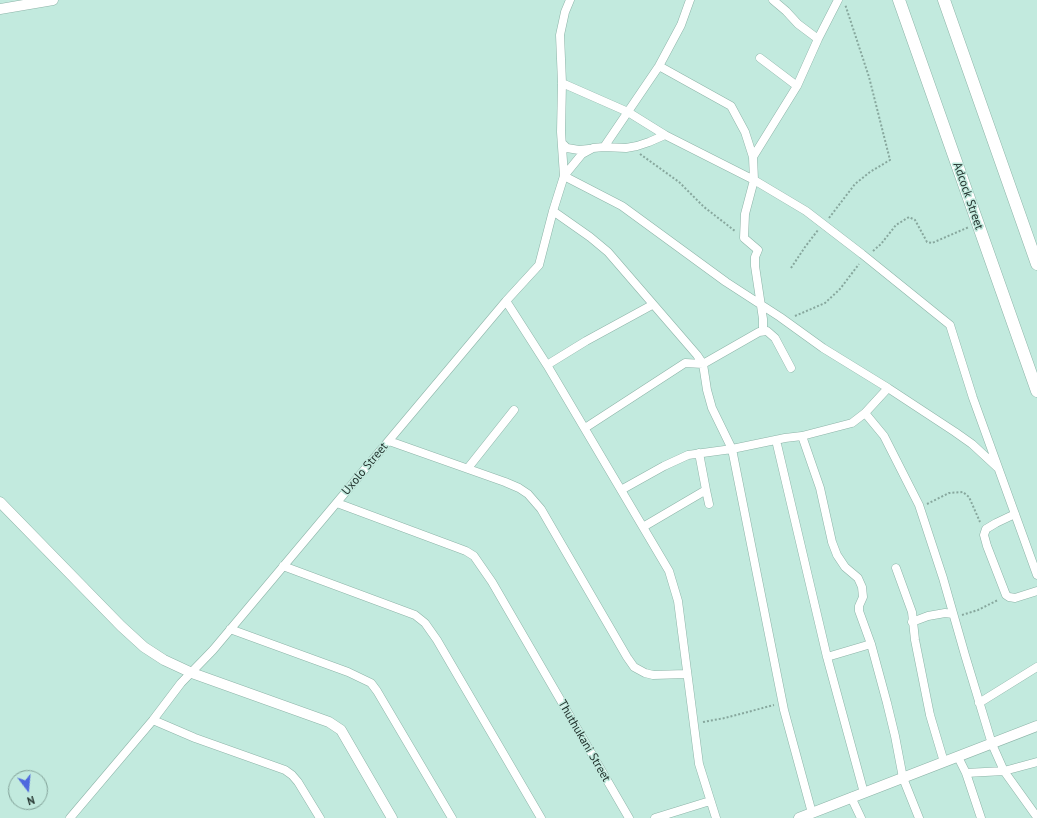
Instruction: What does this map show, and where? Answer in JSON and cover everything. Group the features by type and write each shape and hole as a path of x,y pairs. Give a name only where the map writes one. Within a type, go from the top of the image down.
{"main road":[{"name":"Adcock Street","path":"899,0 1037,391"},
{"path":"944,0 1037,264"}],"street":[{"path":"0,9 53,0"},
{"path":"570,0 565,12 560,35 564,176 553,211 590,237 608,252 652,305 697,355 703,364 707,390 712,408 732,449 783,703 812,813"},
{"path":"604,147 659,66 681,25 690,0"},
{"path":"773,0 798,24 818,39"},
{"path":"753,157 797,86 818,39 838,0"},
{"path":"760,58 797,86"},
{"path":"659,66 731,106 745,132 753,157 754,180 745,214 744,238 758,250 755,257 755,266 763,319 763,331"},
{"path":"562,83 628,112 665,135 754,180 806,211 950,325 973,398 1037,575"},
{"path":"562,143 567,148 579,150 604,147 630,147 649,142 665,135"},
{"path":"564,176 582,154 593,148"},
{"path":"564,176 622,206 726,282 847,364 888,388 955,432 972,444 998,468"},
{"name":"Uxolo Street","path":"70,818 153,720 181,683 213,650 506,301 539,264 553,211"},
{"path":"506,301 585,428 668,571 675,590 679,612 699,764 716,818"},
{"path":"547,365 586,341 652,305"},
{"path":"585,428 681,365 693,362 703,364 759,332 767,331 775,338 791,368"},
{"path":"621,490 679,458 688,455 732,449 802,436 852,423 865,413 888,388"},
{"path":"468,468 514,410"},
{"path":"865,413 884,436 902,468 920,507 943,578 992,744 1004,771 1037,817"},
{"path":"802,436 820,488 832,542 837,555 845,567 858,578 861,583 863,592 859,611 871,644 895,736 903,778 919,818"},
{"path":"776,440 827,657 864,793"},
{"path":"389,441 468,468 520,488 533,498 541,509 634,667 645,673 653,675 686,674"},
{"path":"699,453 708,504"},
{"path":"643,527 706,490"},
{"path":"0,502 144,648 164,660 192,673 329,722 341,730 392,818"},
{"name":"Thuthukani Street","path":"337,503 466,551 474,556 492,582 629,818"},
{"path":"1015,514 986,529 984,535 987,546 1006,595 1015,598 1037,591"},
{"path":"284,566 415,615 426,623 541,818"},
{"path":"896,568 912,612 912,622 930,715 944,762"},
{"path":"912,622 928,616 945,613 953,614"},
{"path":"230,629 348,672 371,683 452,818"},
{"path":"827,657 871,644"},
{"path":"979,703 1037,667"},
{"path":"153,720 195,738 285,770 298,782 320,818"},
{"path":"799,818 1037,726"},
{"path":"958,757 966,773 981,818"},
{"path":"966,773 1004,771 1037,762"},
{"path":"851,798 861,818"},
{"path":"655,818 710,801"}],"path":[{"path":"791,268 805,247 855,184 870,172 890,160 869,77 844,0"},
{"path":"630,147 679,182 704,207 744,238"},
{"path":"784,320 824,303 840,289 852,272 881,244 896,225 909,217 915,220 927,242 932,243 977,223"},
{"path":"920,507 949,493 963,492 969,497 981,524 986,529"},
{"path":"953,614 962,615 978,610 1006,595"},
{"path":"694,724 725,718 783,703"}]}
